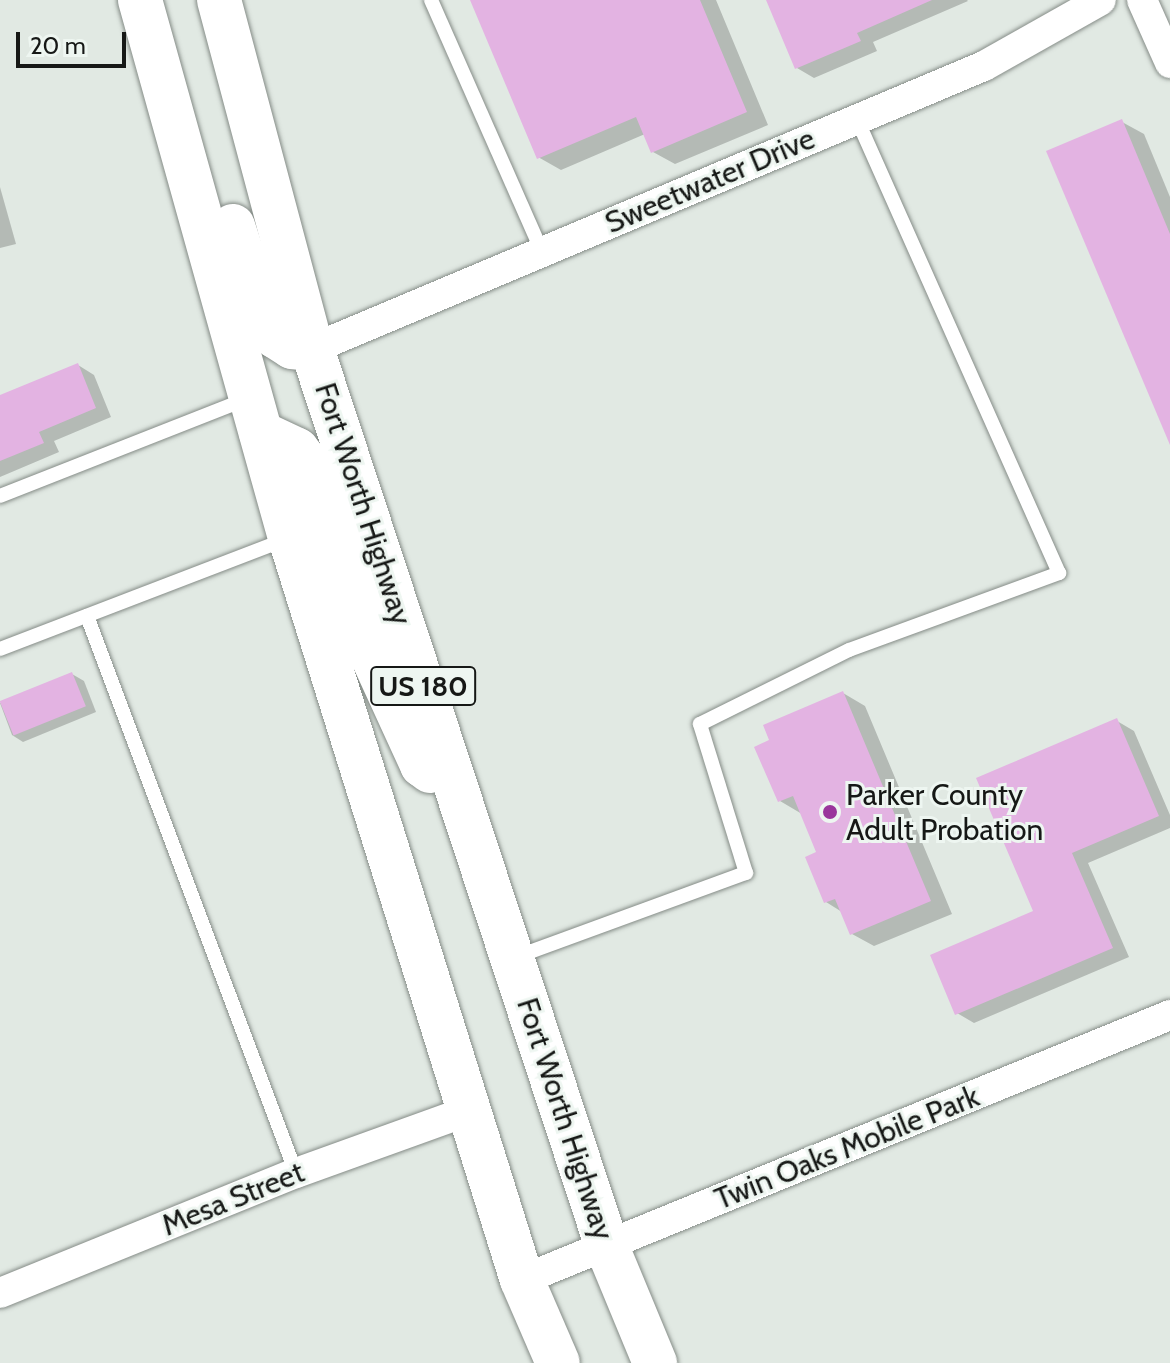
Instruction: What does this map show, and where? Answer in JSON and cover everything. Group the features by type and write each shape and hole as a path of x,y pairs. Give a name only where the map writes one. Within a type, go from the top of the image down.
{"main road":[{"name":"Fort Worth Highway","path":"219,0 312,349 607,1247 655,1363"},
{"path":"143,8 180,46 263,319 275,336 292,347 312,349"},
{"name":"US 180","path":"143,8 290,538 522,1280 558,1363"},
{"path":"256,415 297,450 317,475 363,636 422,765 458,792"}],"street":[{"name":"Sweetwater Drive","path":"312,349 984,66 1101,0"},
{"path":"1142,0 1170,63"},
{"name":"Twin Oaks Mobile Park","path":"522,1280 1170,1015"},
{"name":"Mesa Street","path":"0,1293 296,1173 468,1111"}],"lane":[{"path":"431,0 542,252"},
{"path":"512,959 746,873 700,724 849,650 1059,573 857,120"},
{"path":"0,496 256,415"},
{"path":"0,649 290,538"},
{"path":"87,616 296,1173"}],"building":[{"path":"470,0 700,0 747,112 651,153 636,117 537,159"},
{"path":"766,0 932,0 857,33 861,41 795,69"},
{"path":"1122,119 1170,234 1170,445 1046,151"},
{"path":"78,363 96,408 39,432 44,443 0,461 0,395"},
{"path":"72,672 86,706 14,736 0,701"},
{"path":"843,691 931,901 850,935 835,899 824,903 805,857 816,852 793,796 778,802 754,747 769,740 763,725"},
{"path":"1117,718 1159,816 1072,853 1113,948 955,1015 930,955 1033,911 976,778"}],"place":[{"name":"Parker County Adult Probation","path":"830,812"}]}
